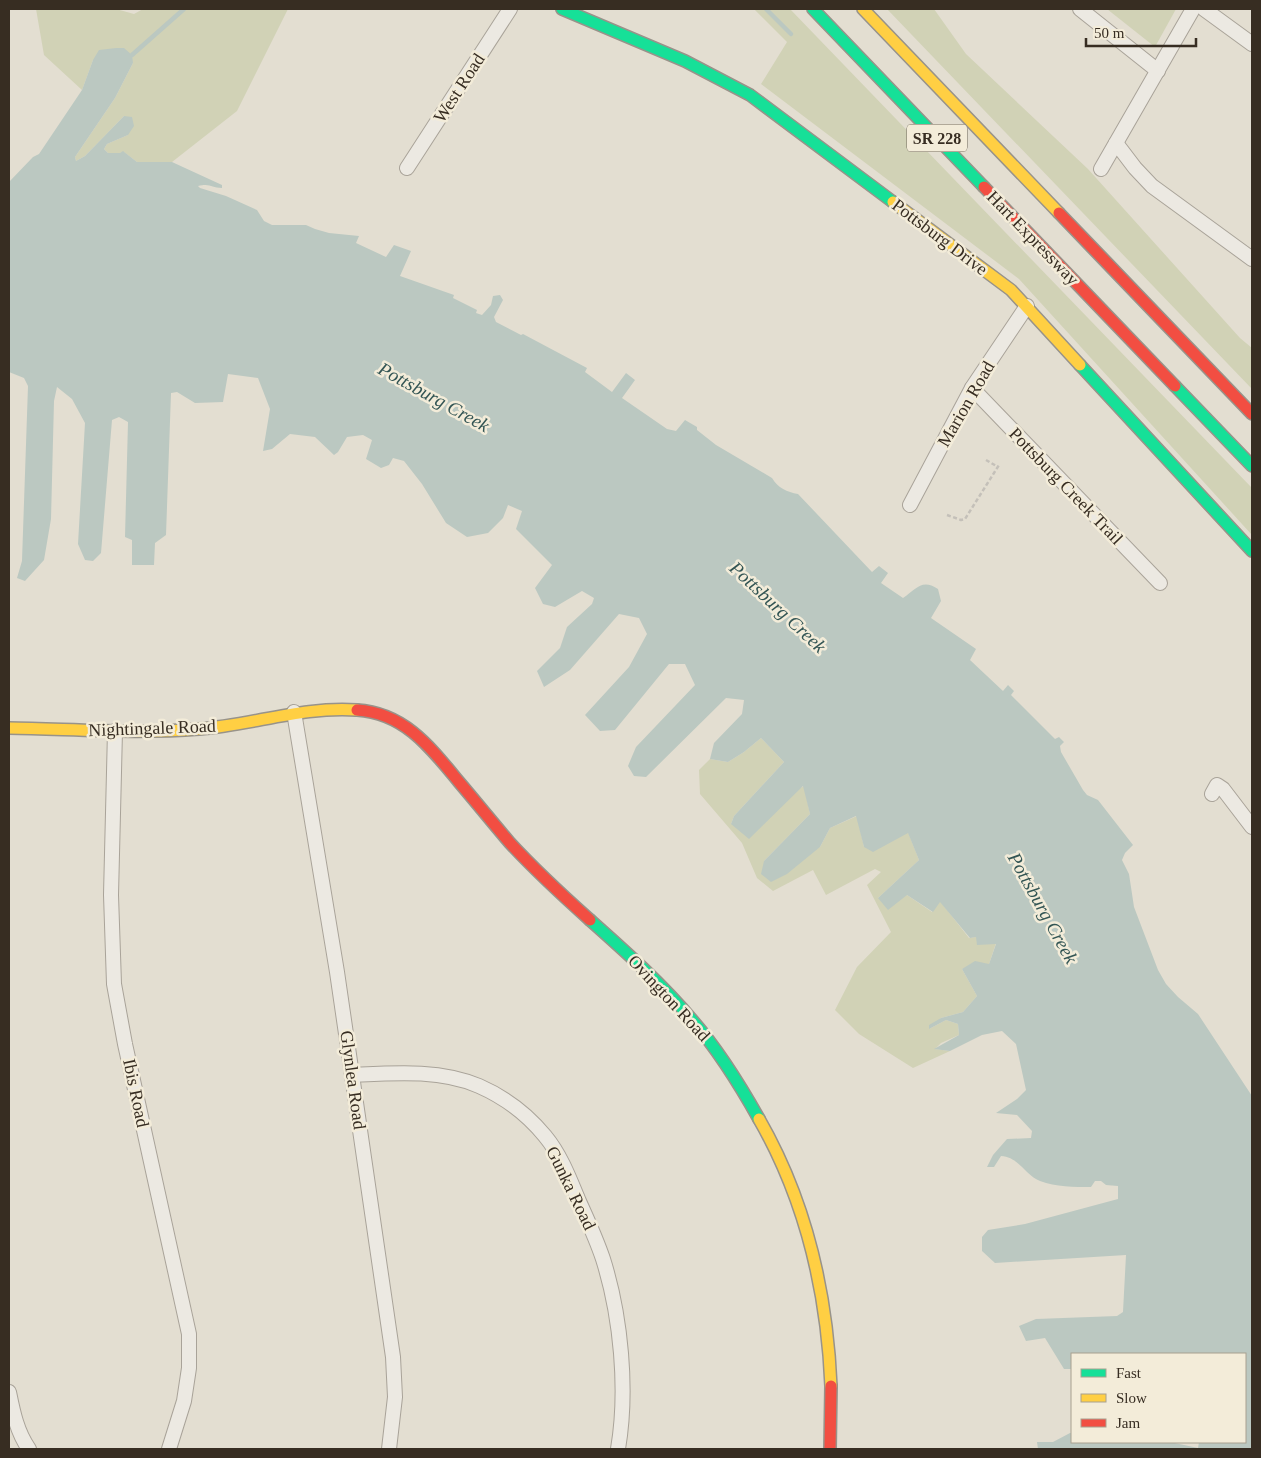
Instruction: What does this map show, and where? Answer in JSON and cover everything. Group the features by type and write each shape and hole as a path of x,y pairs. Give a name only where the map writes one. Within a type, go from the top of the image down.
{"main road":[{"name":"Pottsburg Drive","path":"562,9 685,61 750,95 1011,290 1252,550"},
{"name":"Hart Expressway","path":"813,9 1252,466"},
{"name":"Hart Expressway","path":"863,9 1252,414"},
{"name":"Ovington Road","path":"294,712 329,709 366,710 388,716 420,737 436,752 502,834 527,861 653,976 706,1036 766,1127 792,1184 816,1256 831,1363 830,1449"},
{"name":"Nightingale Road","path":"9,728 115,731 200,729 294,712"}],"street":[{"name":"West Road","path":"407,168 510,9"},
{"path":"1080,9 1158,72"},
{"path":"1101,169 1193,9"},
{"path":"1204,9 1252,44"},
{"path":"1116,143 1152,186 1252,259"},
{"name":"Marion Road","path":"910,505 972,388 1027,306"},
{"name":"Pottsburg Creek Trail","path":"972,388 1160,583"},
{"name":"Glynlea Road","path":"294,712 352,1075 395,1381 394,1413 389,1449"},
{"name":"Ibis Road","path":"115,731 111,895 114,984 125,1044 188,1334 189,1368 184,1401 168,1449"},
{"path":"1212,794 1217,785 1223,789 1252,827"},
{"name":"Gunka Road","path":"352,1075 393,1073 455,1078 478,1086 502,1098 527,1118 545,1136 565,1168 593,1232 610,1286 618,1328 621,1359 621,1405 618,1449"},
{"path":"9,1392 15,1420 23,1441 29,1449"}],"path":[{"path":"947,514 961,520 965,519 999,466 986,460"}],"green space":[{"path":"36,9 116,9 134,14 143,9 288,9 237,111 172,162 137,162 124,152 108,153 104,149 107,144 128,135 124,116 85,156 76,161 75,157 115,98 133,63 93,60 82,90 44,55"},
{"path":"754,9 790,9 1252,488 1252,535 1019,279 761,84 787,42"},
{"path":"887,9 934,9 966,54 1088,169 1240,338 1252,348 1252,389"},
{"path":"1107,9 1176,9 1155,47"},
{"path":"761,738 784,762 734,816 731,824 804,786 810,814 764,861 820,847 830,828 857,816 864,847 908,832 919,860 878,898 907,895 932,912 940,901 969,938 976,937 996,943 989,964 962,969 977,996 963,1012 941,1018 929,1029 946,1020 958,1024 959,1035 941,1043 935,1049 950,1051 913,1068 859,1034 835,1010 857,967 891,932 867,885 881,872 875,869 826,895 813,870 773,891 757,878 742,843 700,794 699,770 710,759 728,762"}],"water":[{"name":"Pottsburg Creek","path":"124,48 132,55 133,63 115,98 75,157 76,161 85,156 124,116 132,117 134,126 128,135 107,144 104,149 108,153 120,153 123,151 137,162 172,162 222,185 222,188 206,185 198,186 257,210 264,221 272,225 306,225 329,233 359,236 356,243 386,257 394,245 411,251 400,276 454,295 453,298 477,310 476,313 482,315 491,305 493,296 500,295 503,300 494,317 496,322 587,368 585,372 612,392 626,373 635,380 622,398 667,429 676,431 685,420 697,427 697,430 716,445 772,478 780,487 798,494 872,572 879,566 888,573 881,583 903,598 919,586 928,584 938,589 941,601 931,618 976,649 970,660 1003,691 1008,685 1014,691 1011,695 1055,739 1059,737 1064,742 1060,746 1061,752 1083,790 1087,795 1098,800 1133,845 1125,853 1122,860 1129,874 1134,907 1158,970 1166,984 1198,1014 1252,1096 1252,1449 1038,1449 1037,1442 1053,1442 1070,1433 1071,1443 1175,1443 1198,1448 1199,1443 1246,1443 1246,1353 1071,1353 1071,1369 1064,1369 1045,1338 1026,1341 1019,1326 1036,1319 1117,1316 1123,1312 1126,1255 995,1263 982,1251 982,1237 988,1230 1025,1224 1118,1199 1118,1186 1106,1185 1101,1181 1095,1181 1091,1187 1046,1183 1030,1175 1013,1159 1007,1157 1001,1156 994,1167 987,1167 993,1155 1007,1139 1031,1138 1032,1131 1017,1115 996,1113 1017,1099 1026,1090 1016,1044 1002,1031 982,1035 950,1051 934,1049 959,1035 958,1024 946,1020 929,1029 929,1025 941,1018 963,1012 977,996 962,969 975,961 989,964 996,944 977,945 976,937 970,938 940,902 933,912 907,895 888,910 878,898 919,860 908,833 873,852 864,847 856,816 830,828 820,847 787,874 771,882 761,874 764,861 810,814 803,786 749,839 731,824 734,816 784,762 761,738 728,762 710,759 714,743 742,714 744,700 726,698 646,777 634,776 628,766 636,747 695,685 685,664 669,664 615,730 600,731 585,715 629,667 647,634 639,618 619,614 570,670 544,687 537,671 560,648 567,627 592,604 594,598 582,591 555,607 543,604 535,588 552,565 516,529 522,511 508,505 503,518 488,533 467,537 446,523 422,484 404,461 393,458 389,465 381,468 366,459 372,440 363,435 347,437 334,455 315,437 290,434 272,449 263,451 270,409 258,378 228,374 223,402 195,403 177,392 171,393 166,535 155,543 154,565 132,565 132,540 125,537 128,422 119,417 112,420 101,553 93,561 85,560 78,544 85,423 72,399 57,387 54,401 51,519 44,560 25,581 17,578 22,561 28,386 24,378 9,372 9,182 33,157 39,154 82,90 93,60 99,50"}],"waterway":[{"path":"132,55 184,9"},
{"path":"766,9 791,34"}],"traffic: fast":[{"path":"562,9 685,61 750,95 893,202"},
{"path":"813,9 984,187"},
{"path":"1080,365 1252,551"},
{"path":"1175,386 1252,466"},
{"path":"590,920 656,981 693,1021 729,1068 759,1119"}],"traffic: slow":[{"path":"863,9 1059,213"},
{"path":"893,202 1011,290 1080,365"},
{"path":"9,728 128,731 199,729 298,713 357,710"},
{"path":"759,1119 790,1182 811,1248 825,1316 831,1386"}],"traffic: jam":[{"path":"984,187 1175,386"},
{"path":"1059,213 1252,414"},
{"path":"357,710 389,718 416,734 438,757 510,843 590,920"},
{"path":"830,1449 831,1386"}]}
